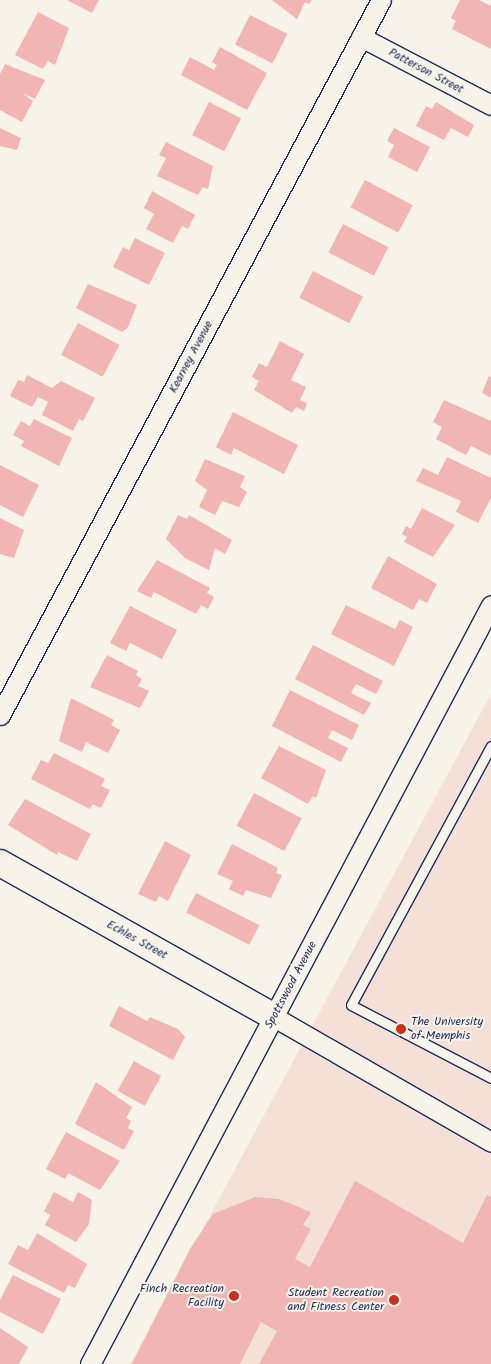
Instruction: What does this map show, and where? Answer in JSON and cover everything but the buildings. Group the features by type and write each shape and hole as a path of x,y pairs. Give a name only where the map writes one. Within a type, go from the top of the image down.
{"street":[{"name":"Kearney Avenue","path":"0,714 381,0"},
{"name":"Patterson Street","path":"361,37 491,105"},
{"name":"Spottswood Avenue","path":"90,1364 490,609"},
{"name":"Echles Street","path":"0,863 274,1016"},
{"path":"274,1016 491,1142"}],"lane":[{"path":"491,746 351,1006 491,1078"}],"shaded area":[{"name":"The University of Memphis","path":"491,694 491,1364 130,1364"}],"place":[{"name":"The University of Memphis","path":"401,1029"},
{"name":"Finch Recreation Facility","path":"234,1296"},
{"name":"Student Recreation and Fitness Center","path":"394,1300"}]}
